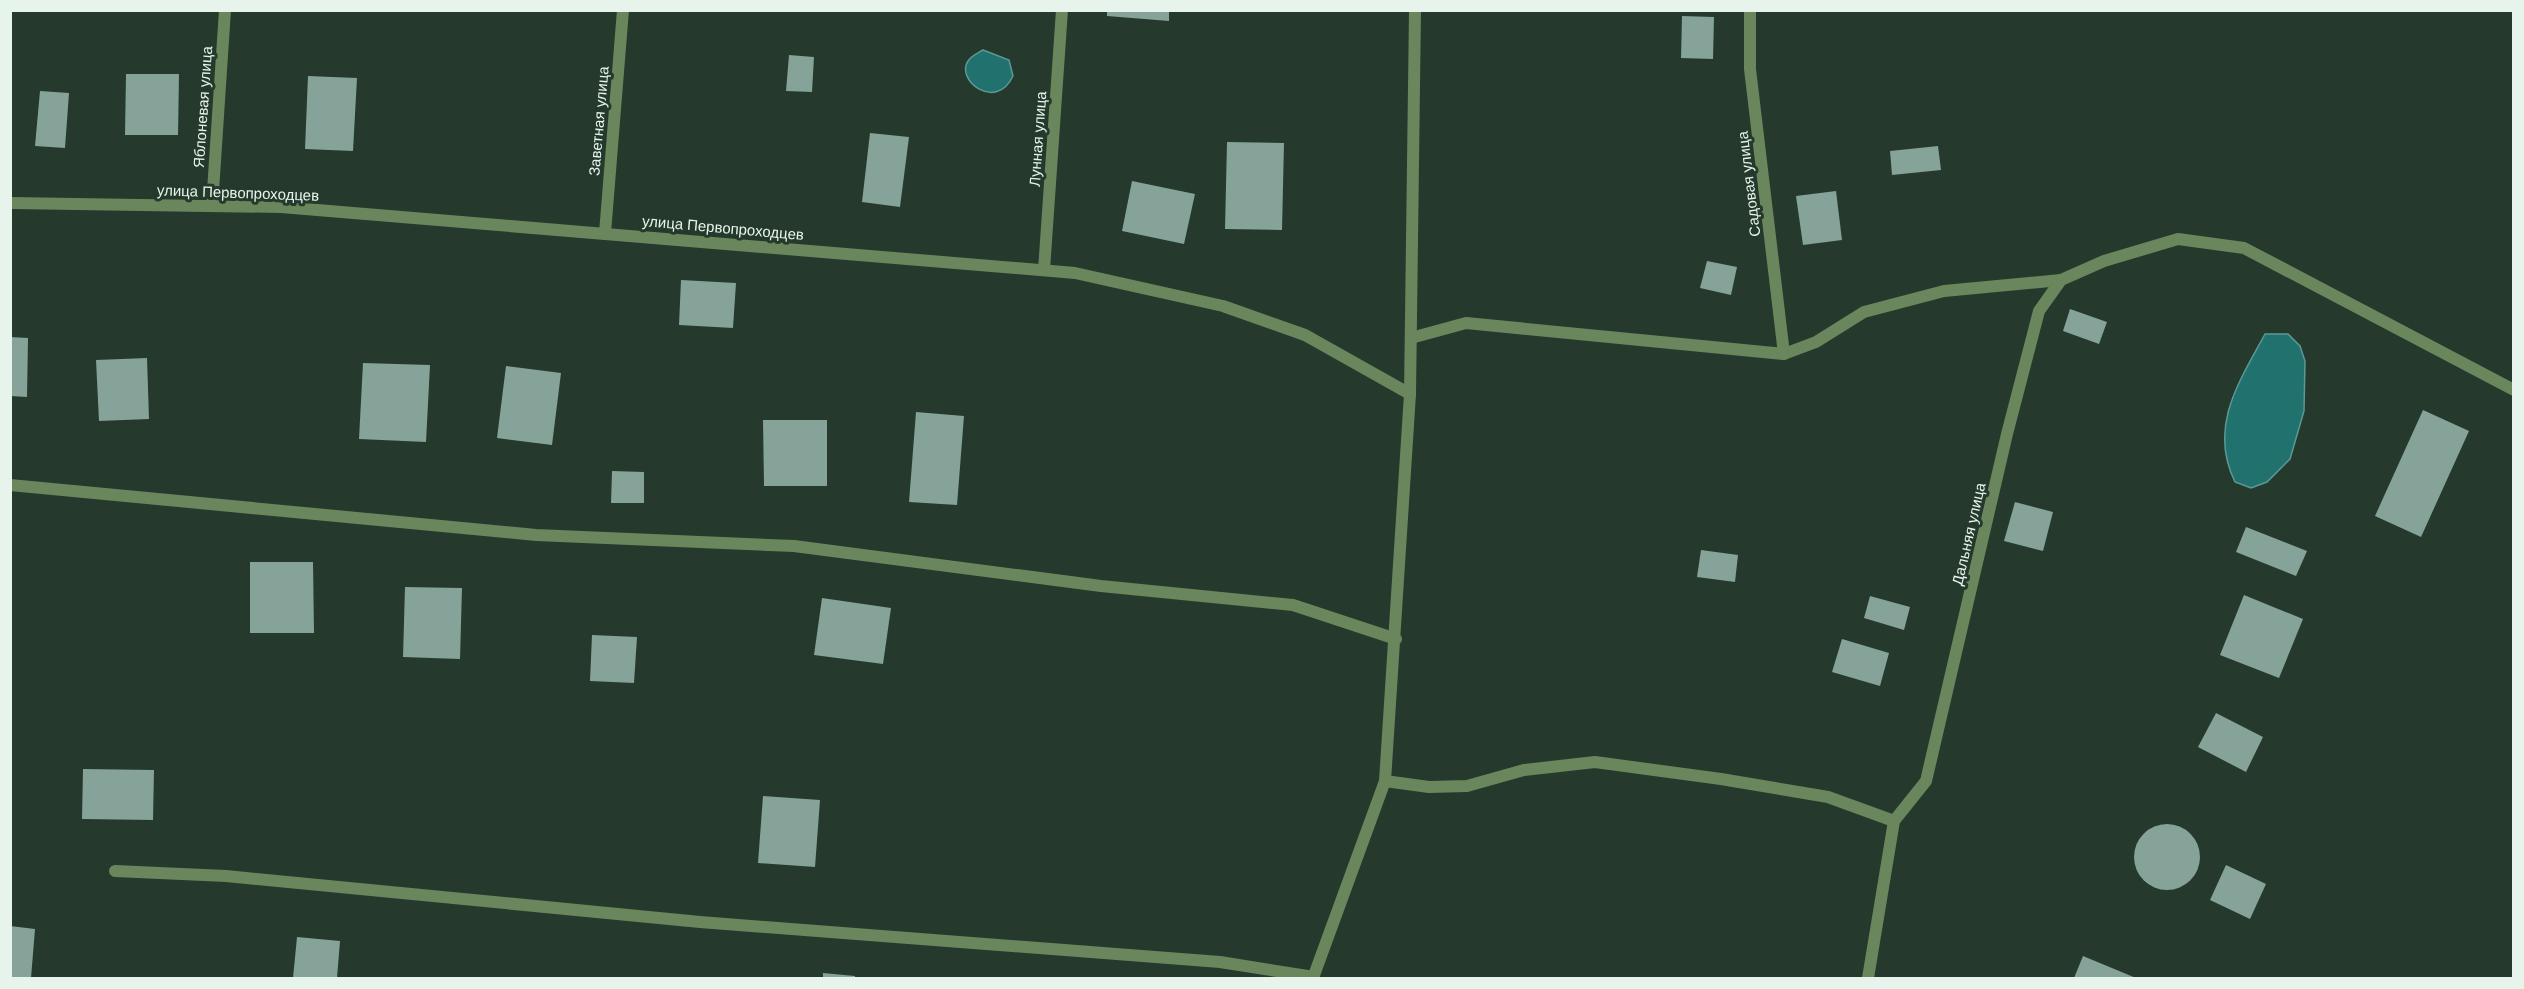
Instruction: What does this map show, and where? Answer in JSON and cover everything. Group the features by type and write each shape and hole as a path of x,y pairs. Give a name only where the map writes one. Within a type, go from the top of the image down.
{"street":[{"name":"Яблоневая улица","path":"212,206 225,10"},
{"name":"Заветная улица","path":"605,233 622,10"},
{"name":"Лунная улица","path":"1044,270 1062,10"},
{"path":"115,871 226,876 700,922 1220,962 1314,978 1385,781 1396,639 1410,394 1415,10"},
{"name":"Садовая улица","path":"1750,10 1750,69 1784,354"},
{"name":"улица Первопроходцев","path":"10,203 281,207 1076,273 1223,306 1305,335 1410,394"},
{"path":"1411,338 1466,323 1784,354 1816,342 1864,312 1944,291 2061,280 2104,261 2178,239 2244,248 2514,390"},
{"name":"Дальняя улица","path":"1868,978 1894,821 1926,781 2007,434 2039,311 2061,280"},
{"path":"10,485 537,535 794,546 1101,586 1293,605 1396,639"},
{"path":"1385,781 1429,787 1467,786 1524,770 1595,762 1721,779 1828,797 1894,821"}],"water":[{"path":"983,50 1009,60 1013,76 1006,86 997,92 979,89 967,76 968,61"},
{"path":"2265,334 2288,334 2300,346 2305,361 2304,411 2290,459 2267,482 2251,488 2235,482 2227,462 2226,424 2237,387"}],"building":[{"path":"1107,10 1169,10 1169,21 1107,16"},
{"path":"1682,16 1714,17 1713,59 1681,58"},
{"path":"789,55 814,57 812,92 786,91"},
{"path":"126,74 179,74 178,135 125,135"},
{"path":"308,76 357,78 353,151 305,149"},
{"path":"40,91 69,93 65,148 35,146"},
{"path":"870,133 909,137 900,207 862,202"},
{"path":"1227,142 1284,143 1282,230 1225,229"},
{"path":"1938,146 1941,170 1892,175 1890,151"},
{"path":"1132,181 1195,194 1184,244 1122,231"},
{"path":"1836,191 1842,240 1803,245 1796,196"},
{"path":"1707,261 1737,267 1731,295 1700,288"},
{"path":"681,280 736,283 733,328 679,325"},
{"path":"2070,309 2107,322 2099,344 2063,331"},
{"path":"10,337 28,338 27,397 10,396"},
{"path":"147,358 149,419 99,421 96,360"},
{"path":"363,363 430,365 426,442 359,439"},
{"path":"506,366 561,373 552,445 497,438"},
{"path":"2423,410 2469,431 2421,537 2375,516"},
{"path":"916,412 964,416 957,505 909,502"},
{"path":"763,420 827,420 827,486 764,486"},
{"path":"612,471 644,472 644,503 611,503"},
{"path":"2015,502 2053,512 2043,551 2004,541"},
{"path":"2246,527 2307,551 2296,576 2236,552"},
{"path":"1701,550 1738,555 1735,582 1697,577"},
{"path":"250,562 313,562 314,633 250,633"},
{"path":"405,587 462,588 460,659 403,657"},
{"path":"2244,595 2303,619 2279,678 2220,655"},
{"path":"1870,596 1910,607 1904,630 1864,618"},
{"path":"822,598 891,608 883,664 814,655"},
{"path":"592,635 637,637 634,683 590,681"},
{"path":"1842,639 1889,653 1880,686 1832,672"},
{"path":"2216,713 2263,737 2246,772 2198,747"},
{"path":"83,769 154,770 153,820 82,819"},
{"path":"763,796 820,800 815,867 758,863"},
{"path":"2167,824 2180,827 2190,834 2197,844 2200,857 2197,870 2190,880 2180,887 2167,890 2154,887 2144,880 2137,870 2134,857 2137,844 2144,834 2154,827"},
{"path":"2226,865 2266,884 2250,919 2210,900"},
{"path":"10,926 35,929 31,978 10,978"},
{"path":"297,937 340,941 337,978 293,978"},
{"path":"2083,956 2136,978 2074,978"},
{"path":"823,973 855,976 855,978 823,978"}]}
